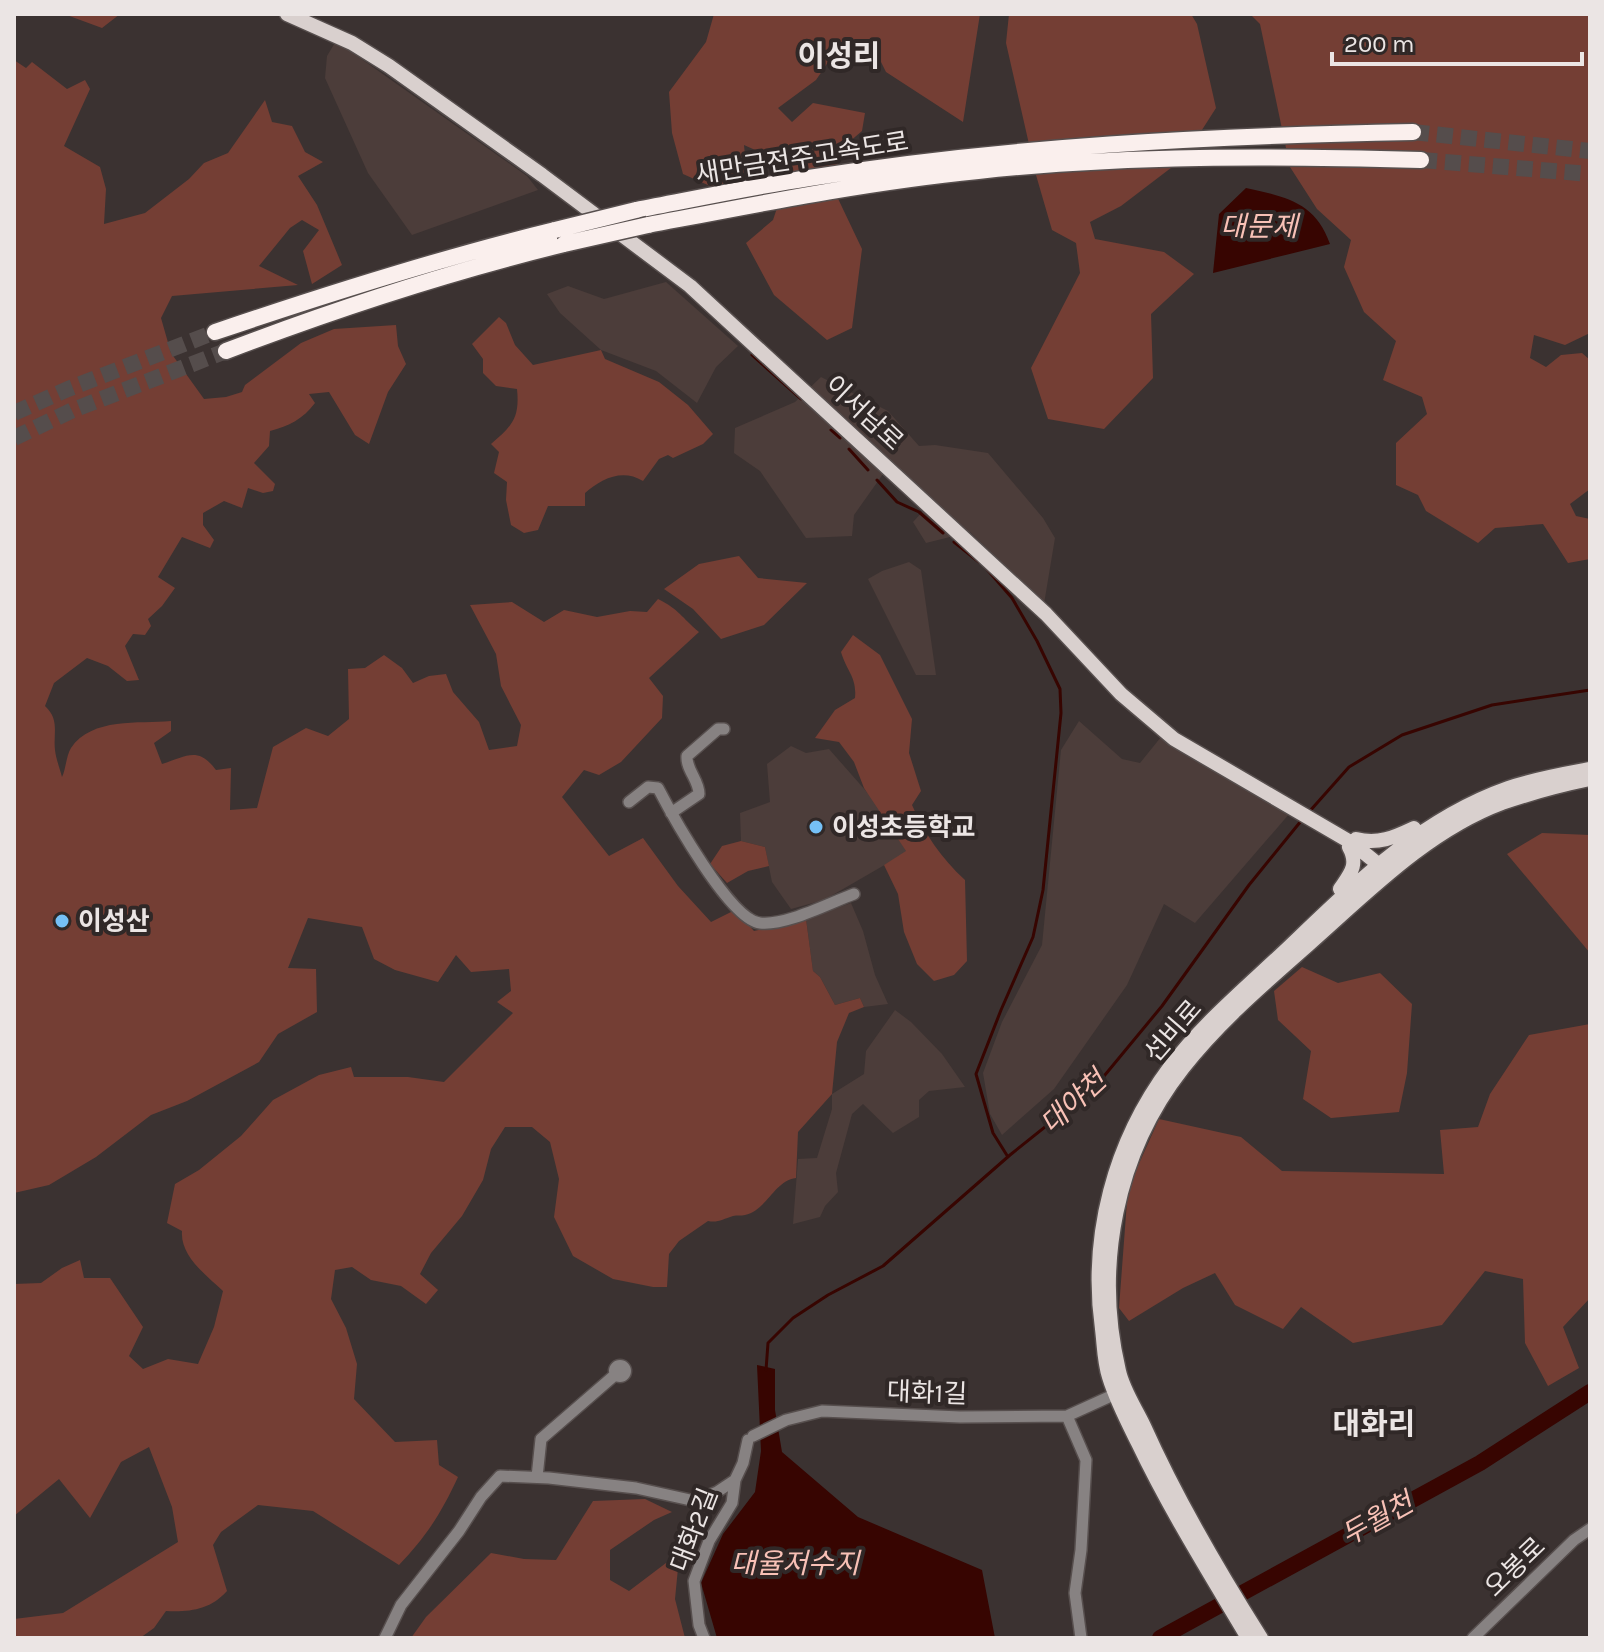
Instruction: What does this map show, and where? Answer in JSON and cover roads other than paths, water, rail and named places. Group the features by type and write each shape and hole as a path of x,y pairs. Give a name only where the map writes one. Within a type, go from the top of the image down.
{"highway":[{"name":"새만금전주고속도로","path":"215,332 559,237 636,210 809,178 959,158 1107,144 1413,132"},
{"name":"새만금전주고속도로","path":"559,237 648,225 817,192 978,171 1110,160 1314,157 1421,160"},
{"name":"새만금전주고속도로","path":"226,351 406,279"}],"main road":[{"name":"이서남로","path":"287,14 352,43 389,66 690,286 1046,614 1121,694 1174,739 1352,843 1384,868"},
{"name":"선비로","path":"1121,1391 1108,1274 1114,1217 1129,1164 1151,1116 1181,1069 1209,1037 1428,828 1478,800 1509,788 1590,769"},
{"name":"선비로","path":"1242,1618 1158,1486 1121,1391 1108,1372 1098,1298 1099,1249 1107,1201 1130,1134 1147,1101 1171,1066 1203,1028 1343,894 1501,803 1590,779"},
{"path":"1343,894 1340,888 1354,866 1354,856 1349,847 1356,839 1368,843 1391,839 1423,824 1428,828"},
{"path":"1242,1618 1248,1638"},
{"path":"1242,1618 1261,1638"}],"street":[{"path":"671,813 699,794 687,756 718,729 724,729"},
{"path":"629,802 648,787 658,788 704,869 746,917 759,923 784,920 854,894"},
{"path":"537,1477 541,1439 616,1374"},
{"name":"대화1길","path":"751,1438 786,1420 822,1411 960,1417 1067,1416 1121,1391"},
{"path":"1067,1416 1086,1460 1081,1550 1075,1593 1081,1638"},
{"name":"대화2길","path":"704,1638 699,1625 694,1581 709,1541 732,1503 735,1480 751,1438"},
{"path":"385,1638 401,1605 500,1476 636,1488 695,1501 735,1480"},
{"name":"오봉로","path":"1473,1638 1574,1540 1590,1529"}],"water":[{"name":"대문제","path":"1246,188 1286,199 1307,210 1324,230 1330,244 1213,273 1219,214"},
{"name":"대율저수지","path":"757,1365 775,1369 775,1410 782,1452 858,1517 982,1570 995,1638 717,1638 701,1583 723,1534 755,1492 761,1451"}],"waterway":[{"path":"752,355 801,399"},
{"path":"831,430 840,438"},
{"path":"849,449 868,470"},
{"path":"877,480 897,502 919,512 943,533"},
{"path":"954,542 979,562"},
{"path":"985,567 1012,598 1037,641 1060,689 1061,713 1043,890 1033,937 976,1074 993,1133 1008,1157"},
{"name":"대야천","path":"1309,812 1349,767 1402,735 1492,705 1590,690"},
{"name":"대야천","path":"766,1370 768,1343 793,1318 828,1295 883,1266 1010,1155 1095,1087 1162,1006 1249,885 1301,821"},
{"name":"두월천","path":"1160,1638 1480,1463 1590,1392"}],"tunnel":[{"path":"1413,132 1590,151"},
{"path":"1421,160 1590,174"},
{"path":"14,413 215,332"},
{"path":"14,438 73,410 226,351"}],"place":[{"name":"이성초등학교","path":"816,827"},
{"name":"이성산","path":"62,921"}],"district":[{"name":"이성리","path":"839,56"},
{"name":"대화리","path":"1374,1424"}]}
